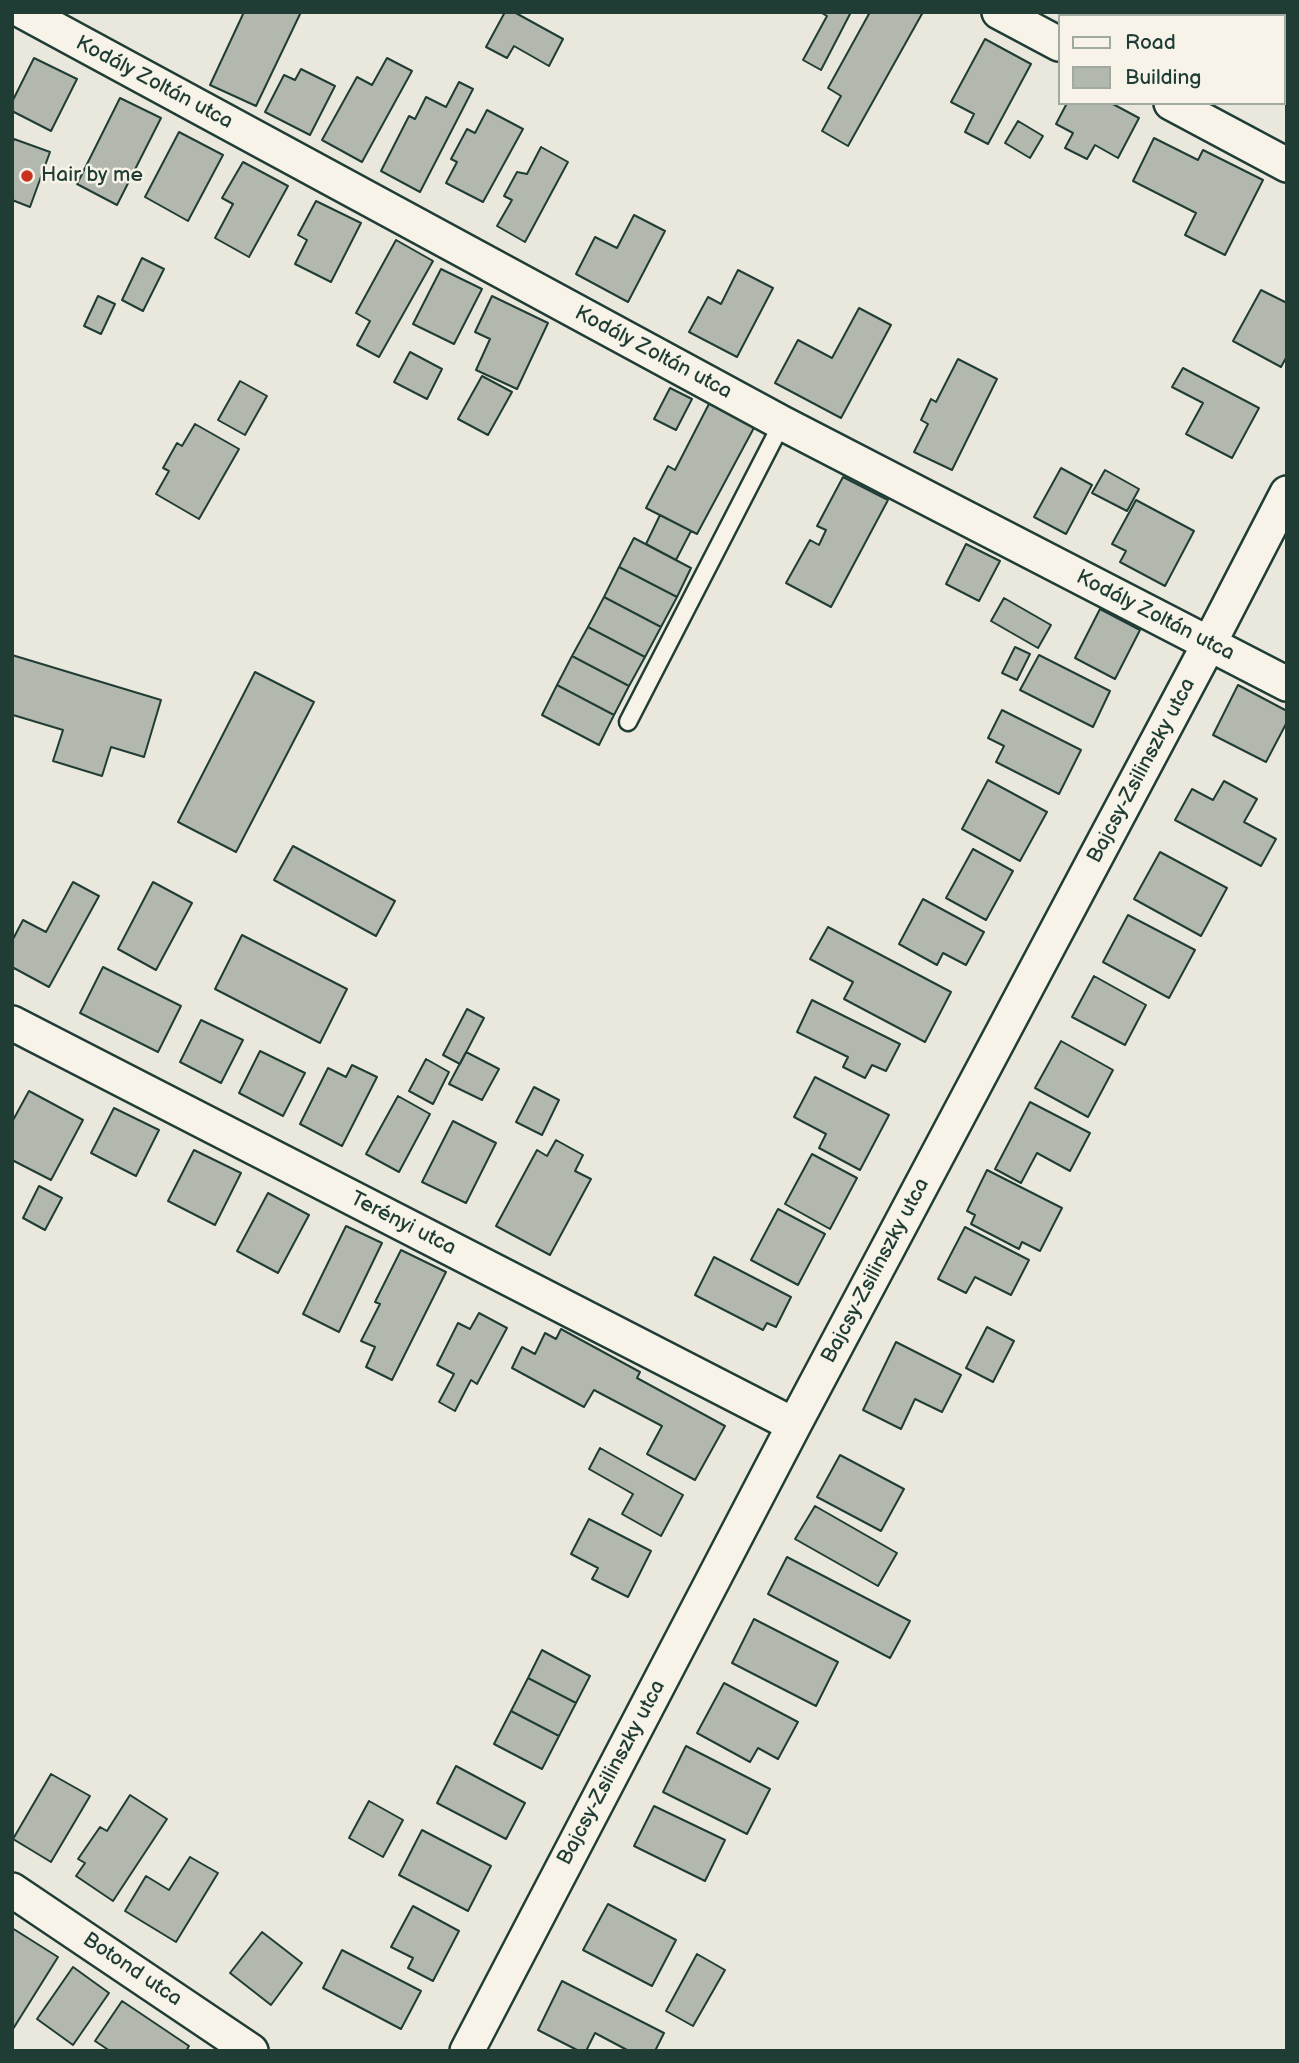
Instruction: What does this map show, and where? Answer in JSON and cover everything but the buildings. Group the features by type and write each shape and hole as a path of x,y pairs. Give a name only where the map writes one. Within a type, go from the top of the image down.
{"street":[{"name":"Kodály Zoltán utca","path":"24,12 782,423 1287,684"},
{"path":"999,12 1058,43"},
{"path":"1175,105 1287,165"},
{"name":"Bajcsy-Zsilinszky utca","path":"467,2051 794,1425 1287,493"},
{"name":"Terényi utca","path":"12,1023 794,1425"},
{"name":"Botond utca","path":"12,1890 251,2051"}],"lane":[{"path":"628,722 782,423"}],"place":[{"name":"Hair by me","path":"27,176"}]}
